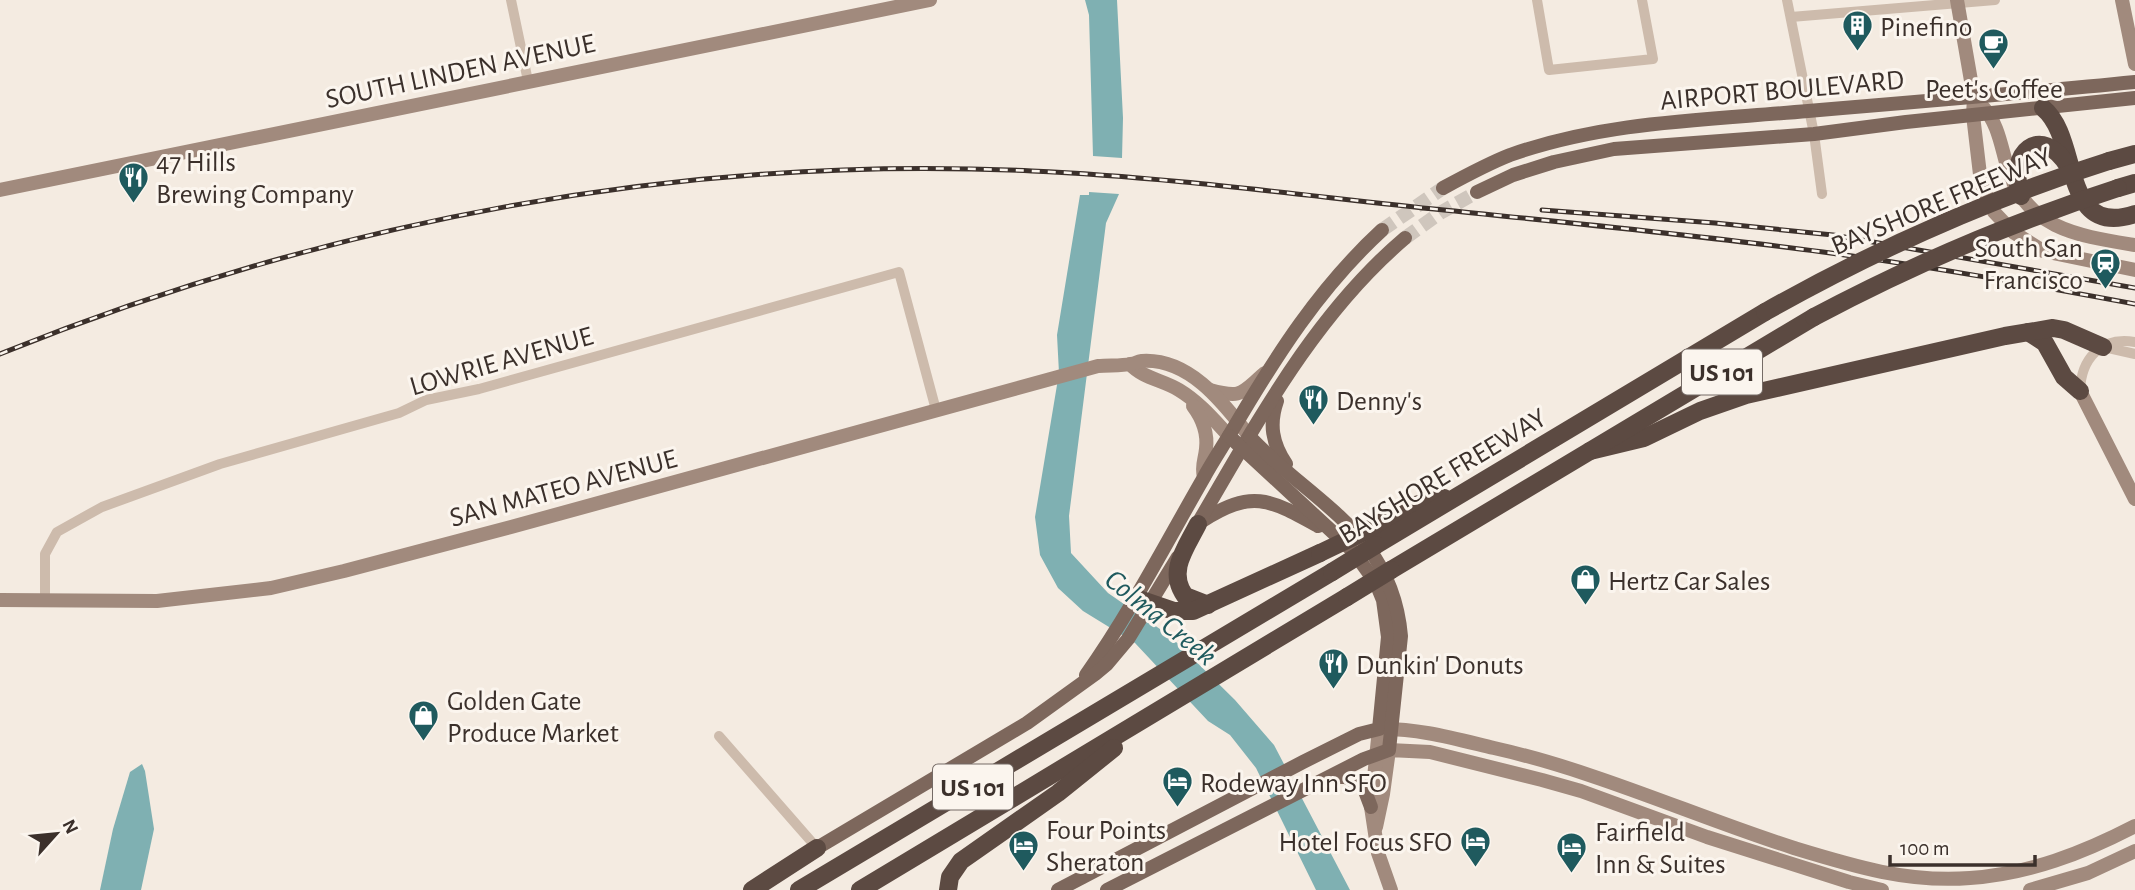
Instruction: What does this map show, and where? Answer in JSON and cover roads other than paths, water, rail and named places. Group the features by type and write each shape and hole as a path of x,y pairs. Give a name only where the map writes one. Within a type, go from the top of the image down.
{"highway":[{"path":"2043,108 2057,124 2085,205 2098,216 2116,219 2135,214"},
{"path":"2021,196 2017,163 2028,148 2040,145 2054,150 2073,175"},
{"name":"BAYSHORE FREEWAY","path":"799,890 1332,572 1411,506 1461,494 1765,312 1880,250 1954,216 2030,187 2135,154"},
{"name":"BAYSHORE FREEWAY","path":"860,890 1573,461 1590,451 1633,434 1814,317 1966,243 2127,186"},
{"path":"1633,434 1746,395 2028,332 2053,328 2064,330 2103,347"},
{"path":"2028,332 2045,343 2064,377 2080,391"},
{"path":"1198,524 1176,573 1180,589 1185,596 1208,605"},
{"path":"1141,605 1184,612 1208,605 1320,553 1371,538"},
{"path":"948,890 950,877 961,861 1058,793 1169,705"},
{"path":"752,890 817,848"}],"main road":[{"name":"SOUTH LINDEN AVENUE","path":"0,190 930,0"},
{"path":"2122,0 2135,64"},
{"path":"1957,2 1974,99 1973,115 1982,188 1994,212 2007,227 2032,246 2053,254 2135,271"},
{"name":"AIRPORT BOULEVARD","path":"1443,188 1507,157 1567,138 1634,127 1974,99 2135,82"},
{"name":"AIRPORT BOULEVARD","path":"1477,192 1534,168 1593,153 1636,147 1814,134 2135,98"},
{"path":"1974,99 1990,114 2008,171 2021,196 2038,215 2062,229 2135,245"},
{"path":"1141,605 1204,477 1266,372 1321,294 1350,260 1382,230"},
{"path":"817,848 1027,723 1077,688 1122,635 1198,524 1289,373 1336,307 1369,270 1405,238"},
{"name":"SAN MATEO AVENUE","path":"0,600 157,601 271,588 511,527 1056,376 1090,368 1130,365 1140,361 1166,365 1210,390 1250,437"},
{"path":"1130,365 1138,373 1181,391 1205,411 1242,450 1366,567 1376,583 1387,617 1386,729"},
{"path":"1210,390 1230,396 1236,395 1245,391 1266,372"},
{"path":"1289,373 1275,404 1272,432 1280,456 1302,484"},
{"path":"1181,391 1197,412 1206,432 1207,445 1201,467 1204,477"},
{"path":"2080,391 2135,499"},
{"path":"1250,437 1354,528 1379,560 1389,579 1400,618 1401,636 1386,729 1375,835"},
{"path":"1198,524 1230,505 1254,500 1281,506 1335,535"},
{"path":"1058,890 1359,734 1386,729 1435,734 1558,764 1622,785 1736,829 1854,866 1894,875 1952,879 2016,872 2079,852 2135,826"},
{"path":"1371,807 1383,752"},
{"path":"1107,890 1383,752 1430,752 1581,791 1707,837 1882,890"},
{"path":"1321,781 1346,777 1363,786 1371,807 1378,853 1391,890"},
{"path":"2030,890 2088,873 2135,851"}],"street":[{"path":"511,0 528,82"},
{"path":"1537,0 1549,70 1653,59 1642,0"},
{"path":"1787,0 1810,111 1822,194"},
{"path":"1791,17 1995,0"},
{"name":"LOWRIE AVENUE","path":"45,602 45,554 57,532 102,507 220,464 399,413 426,400 489,387 899,272 936,410"},
{"path":"2080,391 2083,367 2088,359 2103,347 2125,340 2135,342"},
{"path":"2103,347 2135,354"},
{"path":"719,736 817,848"}],"water":[{"path":"1085,0 1117,0 1123,118 1122,158 1093,156 1089,15"},
{"path":"1089,192 1119,194 1106,223 1069,516 1071,553 1108,593 1170,636 1235,700 1274,745 1350,890 1316,890 1256,768 1230,735 1208,721 1135,643 1083,611 1058,588 1040,555 1035,517 1059,373 1057,335 1080,195 1089,195"},
{"path":"142,764 154,829 141,890 100,890 113,829 130,772"}],"tunnel":[{"path":"1382,230 1443,188"},
{"path":"1405,238 1440,213 1477,192"}],"railway":[{"path":"0,354 124,308 250,267 377,234 506,207 637,187 768,174 900,169 1032,171 1135,178 1681,235 1902,263 2135,304"},
{"path":"1542,210 1833,235 2135,288"}],"place":[{"name":"Pinefino","path":"1857,53"},
{"name":"Peet's Coffee","path":"1994,71"},
{"name":"47 Hills Brewing Company","path":"133,204"},
{"name":"South San Francisco","path":"2106,290"},
{"name":"Denny's","path":"1313,427"},
{"name":"Hertz Car Sales","path":"1585,607"},
{"name":"Dunkin' Donuts","path":"1333,691"},
{"name":"Golden Gate Produce Market","path":"424,743"},
{"name":"Rodeway Inn SFO","path":"1177,809"},
{"name":"Hotel Focus SFO","path":"1475,868"},
{"name":"Four Points Sheraton","path":"1023,872"},
{"name":"Fairfield Inn & Suites","path":"1572,874"}],"water label":[{"name":"Colma Creek","path":"1161,617"}]}
